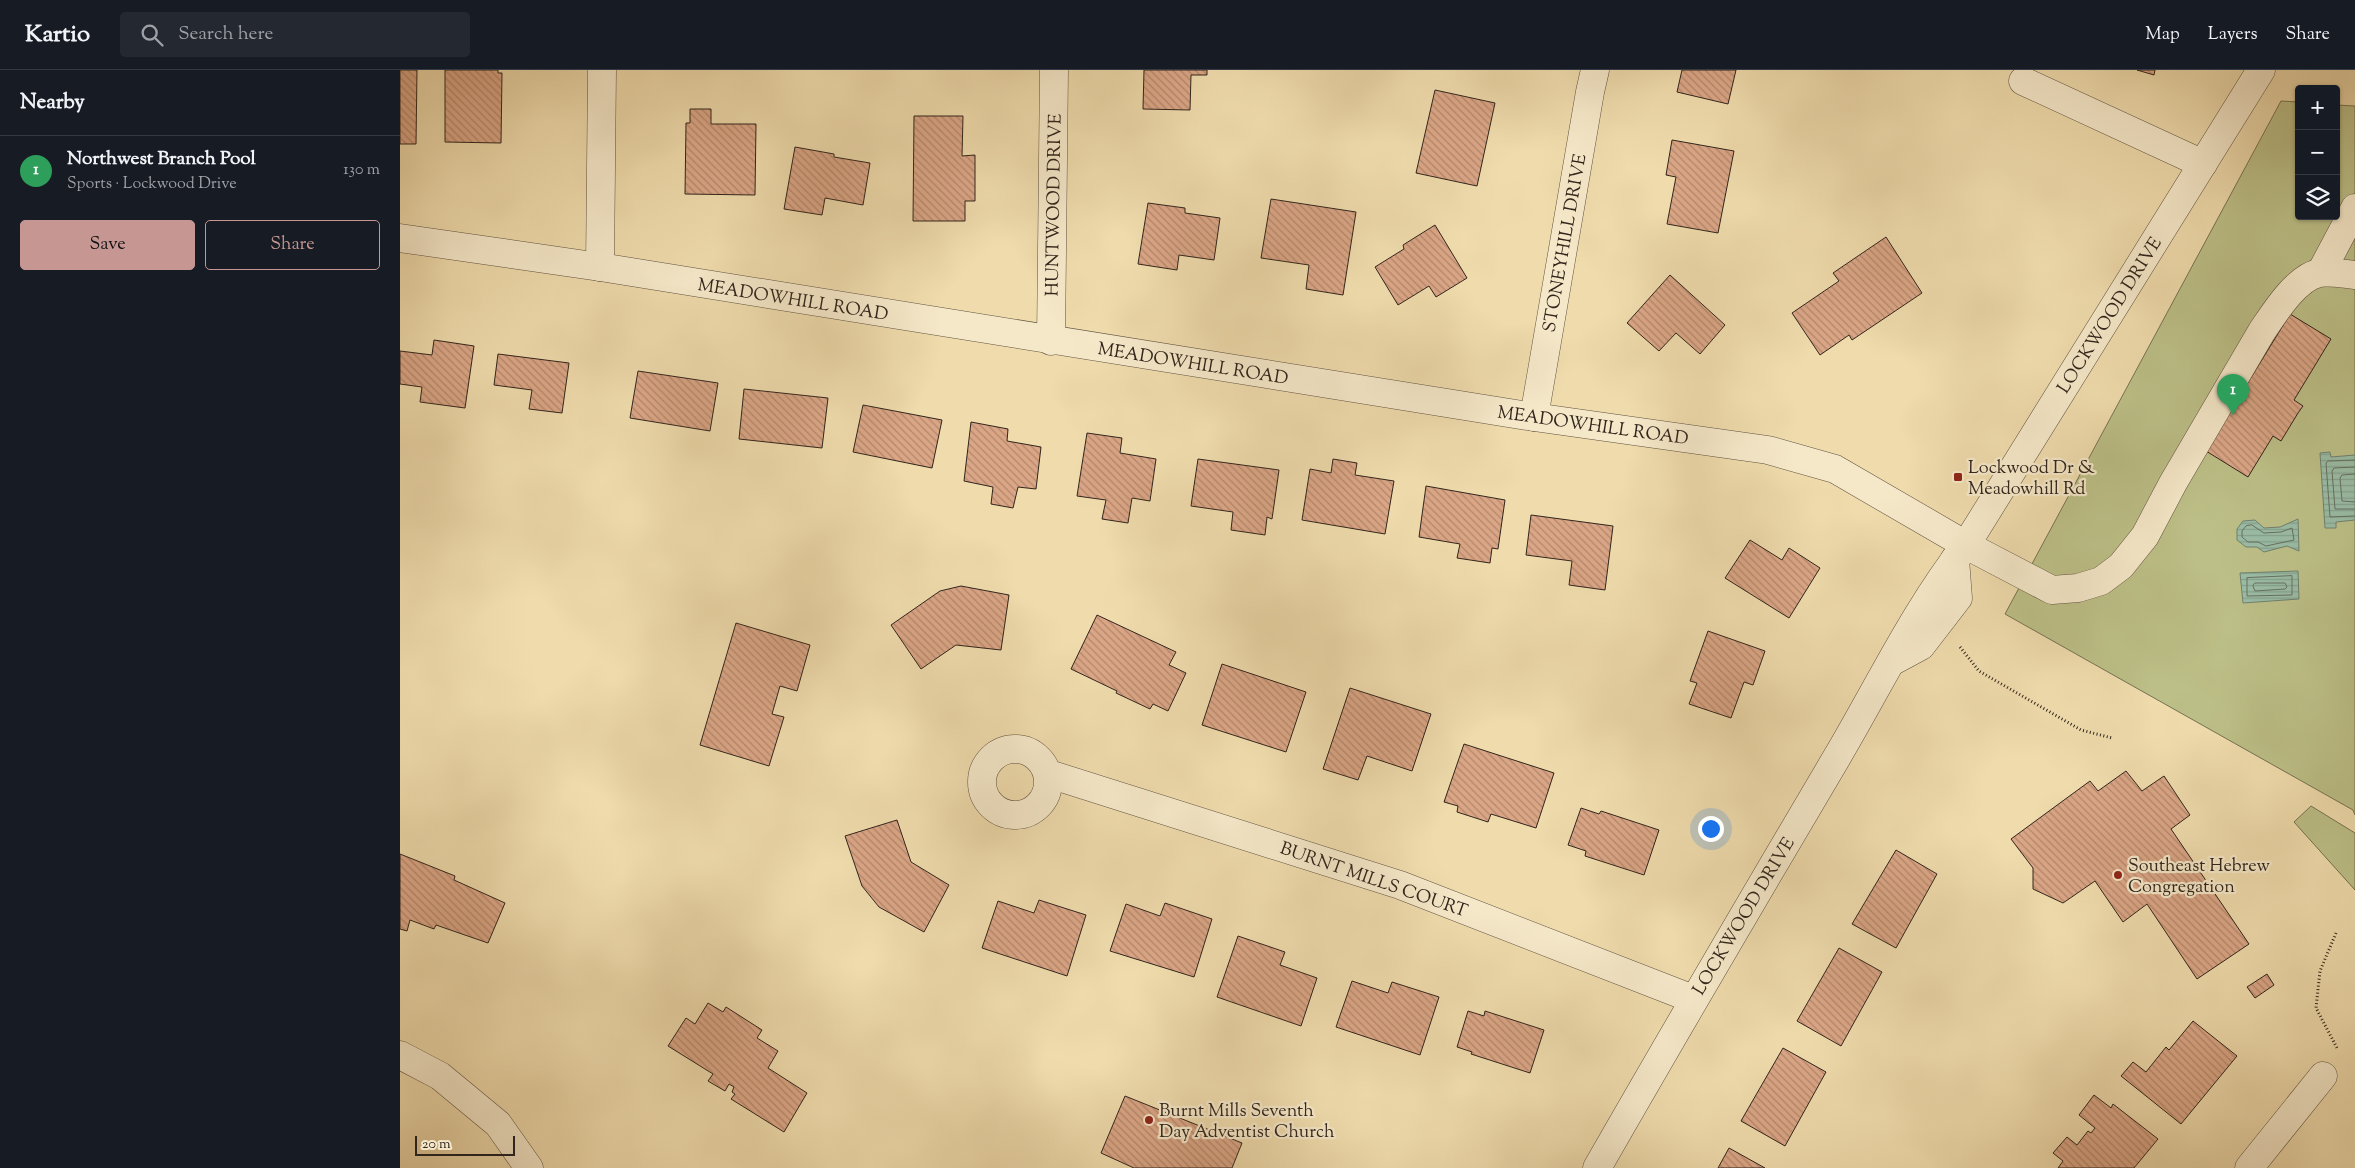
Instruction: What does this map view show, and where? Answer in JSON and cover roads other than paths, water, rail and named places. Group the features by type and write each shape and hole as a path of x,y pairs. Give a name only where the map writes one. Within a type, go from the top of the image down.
{"street":[{"path":"600,267 602,70"},
{"name":"HUNTWOOD DRIVE","path":"1051,341 1054,70"},
{"name":"STONEYHILL DRIVE","path":"1534,416 1590,92 1596,70"},
{"name":"LOCKWOOD DRIVE","path":"1597,1168 1694,999 1860,718 1889,664 1921,646 1958,598 1960,552 2261,70"},
{"path":"2023,81 2203,164"},
{"path":"2355,208 2321,272 2355,275"},
{"name":"MEADOWHILL ROAD","path":"400,238 600,267 1051,341 1534,416 1768,450 1835,469 1960,552 2052,590 2078,588 2101,581 2121,566 2145,536 2173,483 2278,307 2306,278 2321,272"},
{"name":"BURNT MILLS COURT","path":"1049,774 1400,885 1694,999"},
{"path":"400,1055 440,1076 498,1124 529,1168"},
{"path":"2249,1168 2323,1076"}],"water":[{"path":"2330,452 2331,457 2355,455 2355,520 2336,522 2336,528 2325,528 2320,453"},
{"path":"2298,519 2299,551 2287,546 2264,552 2257,547 2246,547 2237,540 2237,529 2243,521 2255,520 2264,528 2280,527"},
{"path":"2298,571 2299,599 2243,603 2240,573"}],"place":[{"name":"Northwest Branch Pool","path":"2233,415"},
{"name":"Lockwood Dr & Meadowhill Rd","path":"1958,477"},
{"name":"Southeast Hebrew Congregation","path":"2118,875"},
{"name":"Burnt Mills Seventh Day Adventist Church","path":"1149,1120"}]}
